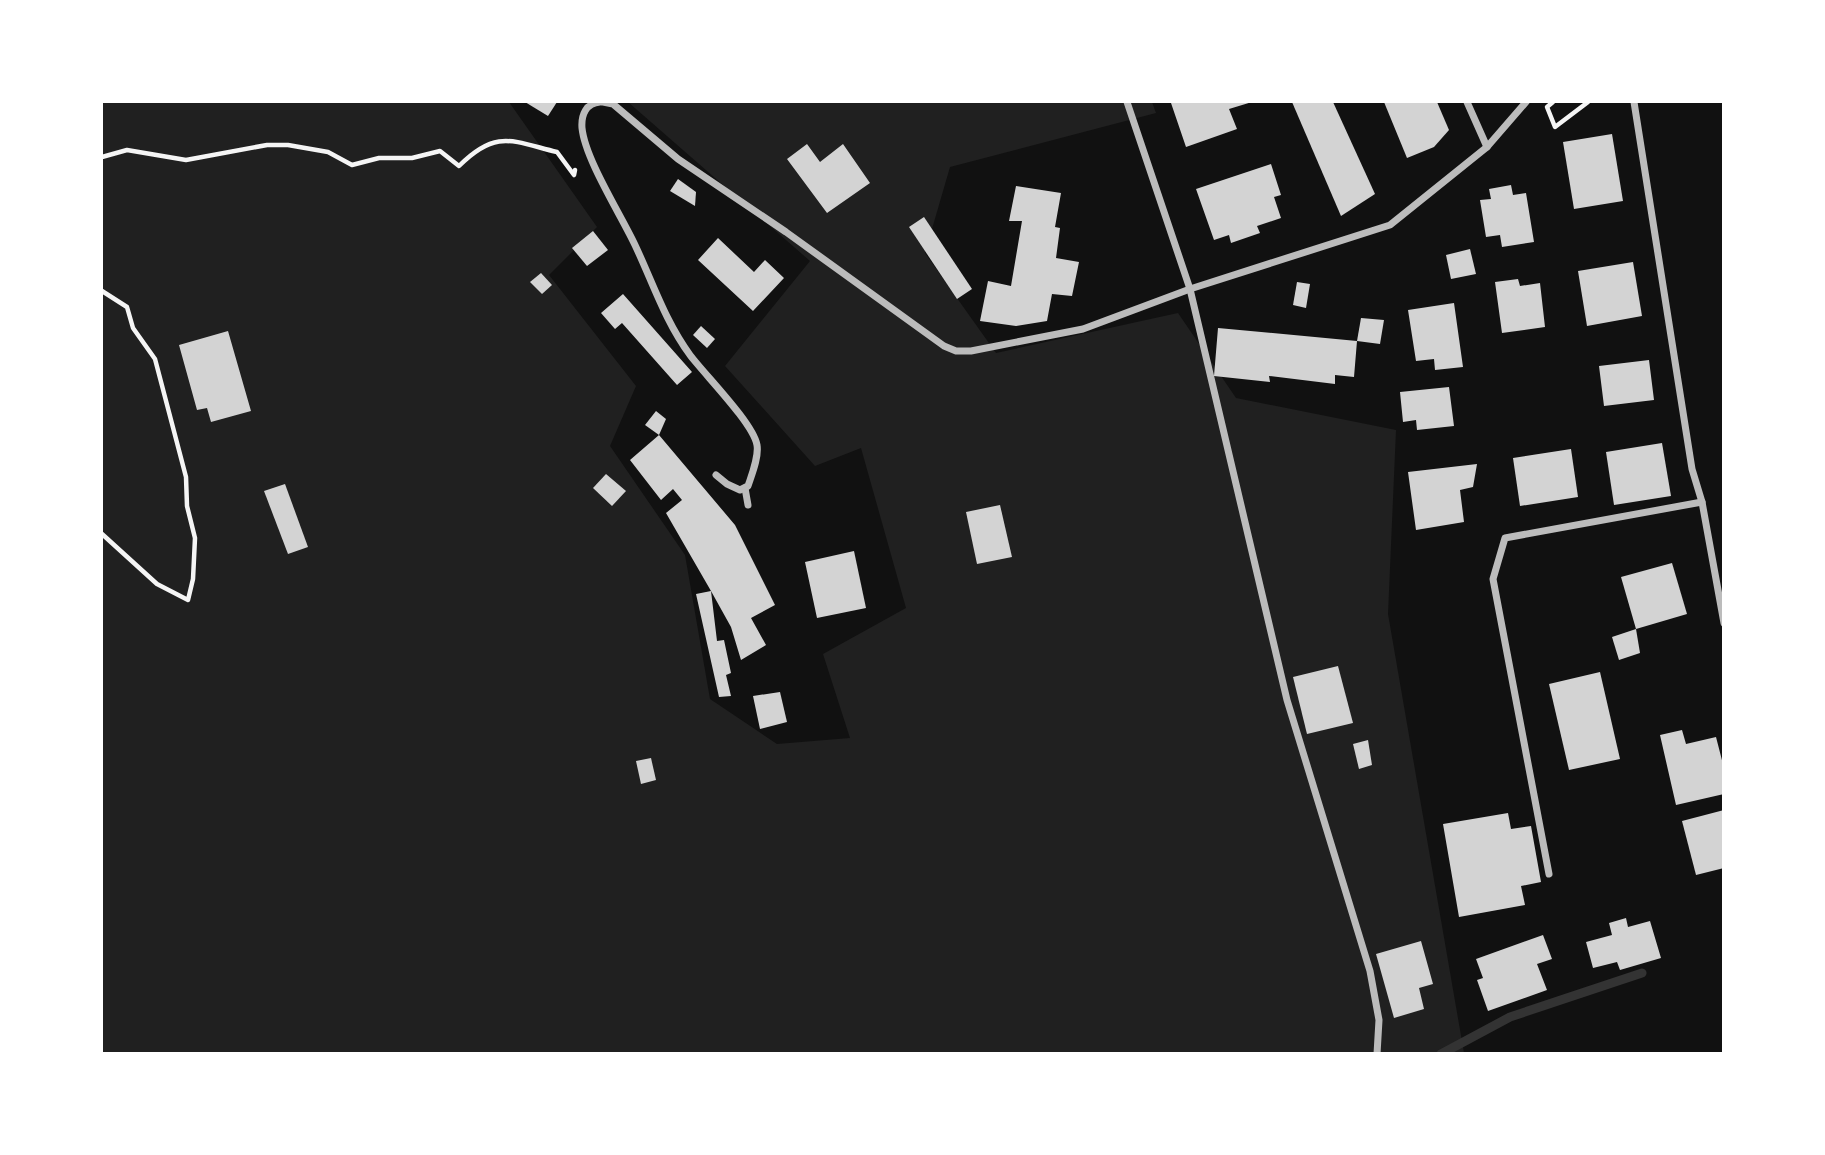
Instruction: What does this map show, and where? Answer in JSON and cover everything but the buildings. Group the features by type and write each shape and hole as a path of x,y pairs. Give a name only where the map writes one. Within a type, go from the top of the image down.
{"street":[{"path":"716,475 740,490 748,486 754,470 757,444 749,428 689,354 664,315 636,247 590,154 584,136 583,116 587,107 594,102 613,104 677,159 786,232 944,346 956,351 971,351 1083,329 1190,289 1390,225 1487,147 1526,102"},
{"path":"1127,102 1190,289 1287,701 1370,971 1379,1020 1377,1054"},
{"path":"1467,102 1487,147"},
{"path":"1634,102 1692,469 1702,502 1724,623"},
{"path":"745,488 748,505"},
{"path":"1549,874 1493,579 1505,538 1702,502"}],"path":[{"path":"1553,102 1548,107 1555,127 1588,102"},
{"path":"102,157 127,150 186,160 267,145 288,145 328,152 352,165 379,158 412,158 440,151 459,166 477,148 505,140 558,152 574,175 576,165"},
{"path":"102,291 127,307 133,328 155,359 159,372 186,477 187,506 195,538 193,579 188,600 157,584 102,534"}],"shaded area":[{"path":"102,102 509,102 597,227 549,275 636,386 610,446 685,555 710,699 777,744 850,738 823,654 906,608 861,448 815,466 725,366 810,261 628,102 1152,102 1156,113 950,167 925,253 996,353 1178,313 1236,398 1396,430 1388,614 1464,1053 102,1053"}],"waterway":[{"path":"1441,1054 1510,1017 1642,973"}]}
